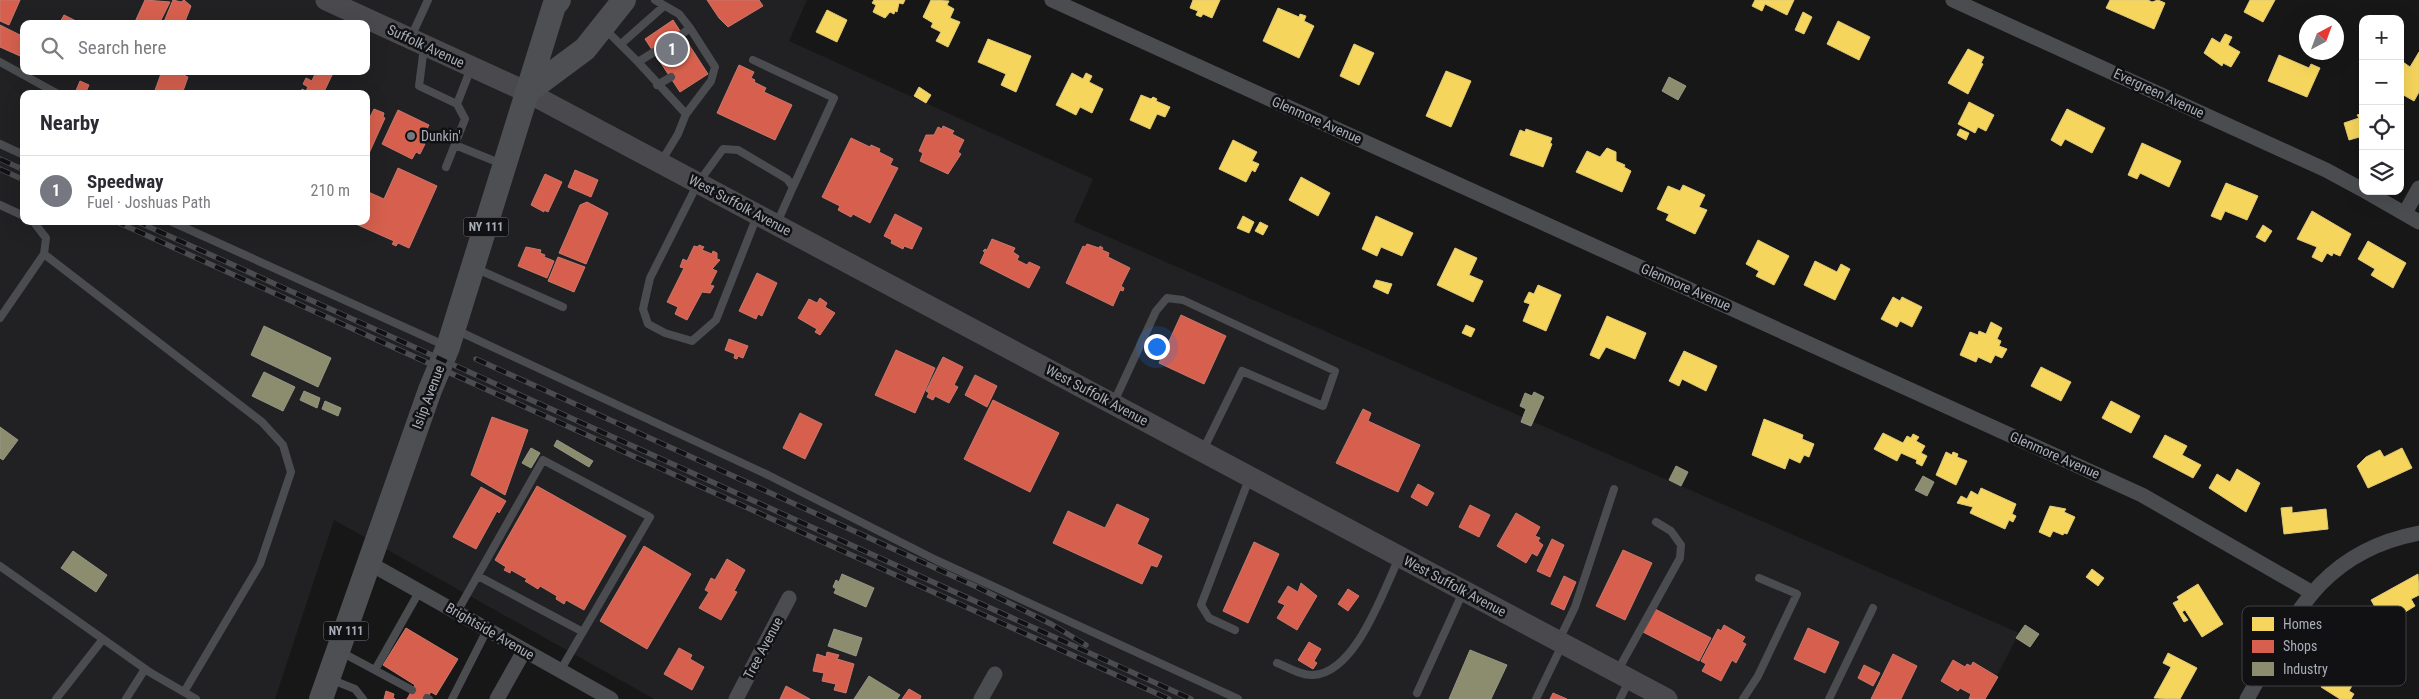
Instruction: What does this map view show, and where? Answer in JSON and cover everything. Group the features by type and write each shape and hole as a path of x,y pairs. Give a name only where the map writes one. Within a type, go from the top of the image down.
{"main road":[{"name":"Suffolk Avenue","path":"326,0 369,20"},
{"name":"NY 111","path":"527,92 554,6 559,0"},
{"path":"527,92 584,49 624,0"},
{"name":"Suffolk Avenue","path":"370,20 527,92"},
{"name":"West Suffolk Avenue","path":"527,92 1667,699"},
{"name":"Islip Avenue","path":"325,689 430,390 451,338 527,92"}],"street":[{"name":"Glenmore Avenue","path":"1052,0 2142,495 2311,592"},
{"name":"Evergreen Avenue","path":"1952,0 2317,166 2359,188"},
{"path":"2405,213 2419,188"},
{"name":"Evergreen Avenue","path":"2371,195 2419,222"},
{"path":"2302,606 2311,592 2350,558 2392,538 2419,533"},
{"name":"Brightside Avenue","path":"369,563 611,699"},
{"name":"Tree Avenue","path":"736,699 789,598"},
{"path":"497,699 524,651"},
{"path":"981,699 995,674"},
{"path":"2248,699 2255,686"}],"lane":[{"path":"428,0 417,42 419,86 457,104 465,119 446,167"},
{"path":"655,0 679,14 715,68 711,81 686,114 678,134 660,163"},
{"path":"621,44 664,6"},
{"path":"602,27 621,44 657,85 686,114"},
{"path":"682,34 690,28"},
{"path":"638,62 654,52"},
{"path":"699,60 706,54"},
{"path":"753,60 834,98 793,187 767,220 738,264 716,320 692,340 665,333 648,324 643,309 650,278 698,183 722,149 738,150 787,179 793,187"},
{"path":"0,62 20,73"},
{"path":"457,104 472,67"},
{"path":"24,75 51,90"},
{"path":"657,85 671,77"},
{"path":"0,144 20,153"},
{"path":"455,145 504,166"},
{"path":"0,206 20,214"},
{"path":"0,318 44,254 46,238 37,225"},
{"path":"180,225 451,338 768,475 936,560 1238,699"},
{"path":"44,254 262,422 283,445 291,472 260,564 184,692"},
{"path":"473,267 563,306"},
{"path":"1113,404 1156,312 1167,298 1183,300 1336,371 1323,406 1242,371 1202,451"},
{"path":"457,612 543,460 650,517 560,671"},
{"path":"1235,630 1209,618 1202,605 1250,477"},
{"path":"1536,699 1575,606 1614,489"},
{"path":"1620,699 1623,675 1680,558 1681,545 1671,531 1656,522"},
{"path":"1277,663 1310,675 1322,674 1337,665 1354,648 1400,557"},
{"path":"0,566 145,669 196,699"},
{"path":"478,576 583,632"},
{"path":"1743,699 1758,676 1797,594 1759,578"},
{"path":"1417,693 1464,590"},
{"path":"375,670 419,592"},
{"path":"1828,699 1873,608"},
{"path":"452,699 487,630"},
{"path":"56,699 103,639"},
{"path":"339,651 412,690"},
{"path":"126,699 145,669"},
{"path":"325,689 355,689 363,699"}],"shaded area":[{"path":"0,0 807,0 789,41 1093,179 1074,222 2019,633 1985,699 654,699 334,520 275,699 0,699"}],"building: Homes":[{"path":"874,0 905,0 903,4 899,3 897,12 895,11 894,14 890,12 885,18 873,12 876,5 872,3"},
{"path":"931,0 949,1 947,5 954,9 950,18 960,22 948,47 936,41 941,32 931,27 933,23 923,17"},
{"path":"1193,0 1220,0 1212,18 1203,14 1201,17 1196,15 1198,11 1190,8"},
{"path":"1755,0 1794,0 1787,15 1765,4 1762,11 1752,6"},
{"path":"2110,0 2148,0 2152,2 2158,0 2165,3 2154,29 2106,8"},
{"path":"2250,0 2275,0 2263,22 2244,12"},
{"path":"1278,8 1299,17 1300,14 1306,16 1304,21 1314,26 1299,58 1263,41"},
{"path":"827,10 847,20 837,42 816,32"},
{"path":"1803,12 1812,17 1804,34 1795,30"},
{"path":"1838,21 1870,37 1859,60 1827,44"},
{"path":"2225,34 2232,37 2228,45 2240,52 2231,67 2223,63 2222,66 2204,53 2212,38 2220,43"},
{"path":"988,39 1031,56 1016,92 1001,85 1006,74 978,62"},
{"path":"1354,44 1374,53 1359,85 1340,76"},
{"path":"1968,49 1984,57 1981,63 1983,64 1968,94 1948,83"},
{"path":"2419,52 2419,92 2414,101 2404,95 2404,63 2410,67"},
{"path":"2279,55 2309,68 2311,64 2320,68 2307,97 2268,81"},
{"path":"1446,71 1471,81 1451,127 1426,116"},
{"path":"1072,73 1083,79 1086,73 1092,76 1089,82 1103,89 1092,113 1080,107 1076,115 1056,105"},
{"path":"919,87 931,95 926,103 914,96"},
{"path":"1141,95 1151,99 1153,97 1157,99 1156,101 1170,107 1165,117 1157,114 1150,129 1130,120"},
{"path":"1969,102 1994,115 1986,131 1978,127 1975,133 1958,124"},
{"path":"2067,109 2105,128 2092,153 2065,139 2061,146 2051,140"},
{"path":"2359,118 2359,137 2349,140 2344,123"},
{"path":"1526,129 1552,138 1550,143 1552,144 1543,167 1510,155 1520,130 1525,132"},
{"path":"1960,129 1969,133 1966,140 1957,135"},
{"path":"1233,140 1257,152 1252,161 1259,164 1255,172 1252,170 1246,182 1219,169"},
{"path":"2142,143 2181,161 2169,187 2140,173 2137,179 2128,175"},
{"path":"1607,148 1616,152 1616,161 1625,165 1624,167 1631,171 1622,192 1576,172 1587,151 1600,157"},
{"path":"1301,177 1330,193 1318,216 1289,200"},
{"path":"2226,183 2258,196 2247,220 2225,211 2221,220 2211,216"},
{"path":"1683,185 1705,195 1699,207 1707,210 1695,234 1666,220 1669,214 1657,209 1668,186 1680,191"},
{"path":"2312,211 2351,234 2340,256 2333,253 2332,256 2327,253 2322,262 2312,257 2317,247 2297,239"},
{"path":"1243,216 1254,222 1249,233 1237,228"},
{"path":"1376,216 1413,233 1402,256 1381,247 1377,256 1362,249"},
{"path":"1260,222 1268,226 1263,235 1255,231"},
{"path":"2263,225 2272,231 2265,242 2256,237"},
{"path":"1758,240 1789,256 1774,285 1756,276 1759,271 1746,264"},
{"path":"2368,241 2406,263 2393,288 2371,275 2375,269 2358,259"},
{"path":"1455,248 1477,258 1469,275 1483,281 1473,302 1437,285"},
{"path":"1815,261 1837,272 1841,264 1850,269 1835,300 1804,285"},
{"path":"1376,280 1392,284 1388,294 1373,287"},
{"path":"1538,285 1561,295 1546,331 1523,321 1530,304 1524,302 1529,292 1534,294"},
{"path":"1893,297 1900,301 1902,297 1922,307 1912,327 1900,321 1897,327 1881,319"},
{"path":"1607,316 1646,333 1635,359 1606,347 1599,359 1590,355"},
{"path":"1991,322 2002,328 1997,339 2001,341 1999,346 2007,349 2002,358 1995,355 1991,363 1978,357 1976,362 1960,355 1970,332 1978,335 1979,331 1986,334"},
{"path":"1466,325 1475,329 1471,337 1462,333"},
{"path":"1684,351 1717,366 1706,391 1682,379 1679,386 1669,381"},
{"path":"2041,367 2071,382 2061,401 2031,386"},
{"path":"2111,401 2140,416 2131,433 2102,418"},
{"path":"1764,419 1803,435 1802,439 1814,444 1809,457 1804,455 1800,463 1789,458 1785,469 1752,455"},
{"path":"1883,433 1903,443 1907,436 1911,438 1913,434 1919,437 1916,441 1925,446 1921,453 1927,456 1922,466 1916,463 1917,460 1901,453 1897,461 1874,449"},
{"path":"2165,435 2187,446 2182,455 2201,465 2193,478 2153,457"},
{"path":"2402,448 2412,468 2368,488 2357,466 2366,457 2380,450 2384,457"},
{"path":"1946,452 1952,455 1953,452 1958,454 1957,457 1967,461 1956,485 1936,475"},
{"path":"2237,469 2260,483 2246,512 2209,488 2217,474 2230,482"},
{"path":"1981,488 2016,504 2012,514 2016,516 2013,522 2009,520 2005,529 1970,513 1973,507 1957,503 1961,496 1967,499 1971,491 1978,495"},
{"path":"2050,506 2066,509 2064,512 2075,517 2067,534 2064,533 2063,535 2053,531 2050,537 2039,532"},
{"path":"2292,507 2292,513 2326,509 2328,529 2284,534 2281,508"},
{"path":"2092,569 2104,578 2098,586 2086,577"},
{"path":"2418,574 2419,595 2411,599 2415,606 2406,612 2406,606 2374,606 2371,600"},
{"path":"2198,584 2223,624 2202,637 2185,610 2182,612 2188,620 2184,622 2173,603 2179,600 2177,597"},
{"path":"2168,653 2197,668 2180,699 2154,698 2171,667 2163,663"},
{"path":"2352,686 2349,691 2354,694 2351,699 2340,699 2321,687"}],"building: Shops":[{"path":"0,0 20,0 9,25 0,21"},
{"path":"145,0 170,2 161,20 136,20"},
{"path":"173,0 181,2 184,0 191,6 186,20 165,20"},
{"path":"707,0 759,0 763,6 728,27 719,18"},
{"path":"64,15 74,20 61,20"},
{"path":"673,20 708,74 680,92 645,39"},
{"path":"0,25 20,35 20,56 0,47"},
{"path":"739,65 754,72 751,78 755,80 754,82 766,88 764,92 792,105 775,140 717,113"},
{"path":"161,75 185,75 188,77 183,90 155,90"},
{"path":"314,75 332,75 325,90 306,90 308,87 303,84 306,78 312,81"},
{"path":"80,81 89,85 87,90 76,90"},
{"path":"374,109 384,113 383,117 385,118 370,151 370,117"},
{"path":"398,110 429,125 420,142 425,144 420,154 416,152 412,159 382,144"},
{"path":"943,126 954,131 952,134 964,140 958,152 961,154 948,174 920,161 923,153 919,151 926,135 934,135 938,127 942,129"},
{"path":"851,138 870,147 871,145 880,149 879,152 893,159 890,165 898,168 870,223 853,214 851,217 838,210 840,206 822,197"},
{"path":"398,168 437,186 409,248 398,243 396,246 392,244 394,241 358,225 370,225 370,193 384,199"},
{"path":"575,170 598,180 591,197 568,187"},
{"path":"545,174 562,182 548,212 544,210 544,212 531,205"},
{"path":"587,202 608,213 586,264 559,253 580,205"},
{"path":"895,214 922,228 912,249 904,246 903,249 891,243 892,240 884,236"},
{"path":"992,239 1015,248 1013,252 1019,256 1017,260 1027,265 1029,262 1040,267 1029,288 980,263 985,252 983,251 987,250"},
{"path":"1087,244 1099,248 1100,246 1103,248 1102,250 1109,253 1108,257 1130,268 1121,286 1124,288 1123,291 1120,290 1113,306 1066,283 1083,246 1085,247"},
{"path":"699,245 704,247 702,250 712,254 713,251 717,253 717,259 720,260 712,269 717,271 710,285 714,286 710,293 702,292 687,320 675,314 678,307 667,302 684,268 680,267 683,259 687,261 694,246 698,247"},
{"path":"526,247 541,250 540,253 545,255 544,257 554,261 547,278 518,266"},
{"path":"558,257 585,267 574,292 548,281"},
{"path":"757,273 777,283 762,316 758,314 756,319 739,311"},
{"path":"820,298 827,303 825,307 835,313 820,335 815,332 817,329 798,318 809,299 817,303"},
{"path":"1181,315 1226,336 1204,384 1159,363"},
{"path":"729,339 748,346 743,358 738,356 737,359 734,358 735,354 725,350"},
{"path":"896,350 935,368 915,413 875,395"},
{"path":"943,357 963,367 954,385 958,387 949,403 935,396 933,400 927,397 929,393 926,391"},
{"path":"975,375 997,386 987,407 965,395"},
{"path":"993,400 1059,433 1030,492 964,459"},
{"path":"1363,409 1371,413 1368,421 1420,445 1398,492 1336,463"},
{"path":"800,413 822,424 805,459 783,448"},
{"path":"492,417 528,430 505,495 471,475"},
{"path":"1418,484 1434,493 1427,506 1411,497"},
{"path":"537,486 626,536 584,610 566,600 564,604 556,599 557,596 540,586 538,589 525,581 527,579 511,570 510,573 504,570 506,567 495,560"},
{"path":"481,487 506,501 499,513 497,511 476,549 453,537"},
{"path":"1117,504 1149,519 1137,544 1162,556 1157,567 1151,565 1142,584 1053,543 1068,511 1105,528"},
{"path":"1470,505 1490,515 1479,537 1459,527"},
{"path":"1516,513 1540,527 1535,536 1540,538 1538,541 1543,545 1537,556 1532,553 1526,563 1497,546"},
{"path":"1552,539 1564,545 1550,577 1537,571"},
{"path":"1254,542 1279,554 1248,623 1223,611"},
{"path":"644,546 691,574 647,649 600,621"},
{"path":"1623,550 1652,563 1625,620 1596,606"},
{"path":"727,559 745,570 734,591 737,592 721,620 699,608 709,592 705,590 711,578 715,580"},
{"path":"1564,576 1576,582 1564,610 1551,604"},
{"path":"1301,583 1317,596 1297,630 1277,618 1285,605 1278,602 1288,586 1298,592"},
{"path":"1348,589 1359,596 1348,611 1338,604"},
{"path":"1655,609 1711,638 1699,661 1643,632"},
{"path":"1724,625 1745,637 1742,642 1746,644 1736,663 1732,660 1721,681 1702,671 1706,664 1701,661 1718,629 1721,631"},
{"path":"406,628 458,659 436,695 431,692 426,699 407,699 415,685 383,665"},
{"path":"1808,628 1839,642 1825,673 1794,659"},
{"path":"1309,642 1321,649 1314,661 1317,663 1313,669 1298,660"},
{"path":"679,648 692,655 690,659 704,667 692,690 664,674"},
{"path":"827,652 839,655 837,659 854,664 846,693 834,690 836,684 822,681 824,673 813,671 817,654 826,657"},
{"path":"1893,654 1917,666 1901,699 1871,699"},
{"path":"1953,660 1965,667 1967,664 1971,666 1973,662 1998,677 1985,699 1969,699 1971,694 1960,688 1958,691 1941,681"},
{"path":"1864,665 1880,673 1873,686 1858,678"},
{"path":"786,686 810,699 780,699"},
{"path":"909,689 921,696 920,699 902,699"},
{"path":"386,691 394,694 393,698 395,699 384,699"},
{"path":"1553,693 1567,699 1550,699"}],"building: Industry":[{"path":"1669,77 1686,86 1678,100 1662,91"},
{"path":"264,326 331,358 318,387 251,355"},
{"path":"264,372 295,387 283,411 252,396"},
{"path":"304,391 320,398 317,408 300,400"},
{"path":"1534,392 1544,397 1531,426 1521,422 1526,409 1520,406 1525,393 1532,396"},
{"path":"325,401 341,408 338,416 322,409"},
{"path":"0,427 18,440 3,460 0,458"},
{"path":"557,440 593,461 589,467 554,446"},
{"path":"531,448 540,453 531,468 522,463"},
{"path":"1676,466 1688,472 1681,486 1669,480"},
{"path":"1923,476 1934,482 1927,496 1915,490"},
{"path":"73,551 107,575 96,592 61,568"},
{"path":"842,574 874,588 866,607 834,593 836,589 833,587 836,580 839,582"},
{"path":"2025,625 2039,634 2030,647 2016,638"},
{"path":"834,629 862,638 856,656 828,646"},
{"path":"1470,650 1507,665 1491,699 1449,699"},
{"path":"869,676 900,695 897,699 854,699"}],"railway":[{"path":"0,159 20,168"},
{"path":"0,169 20,178"},
{"path":"124,225 1169,699"},
{"path":"145,225 1191,699"},
{"path":"476,359 977,587 1051,624 1086,645"}],"place":[{"name":"Speedway","path":"672,49"},
{"name":"Dunkin'","path":"411,136"}]}
